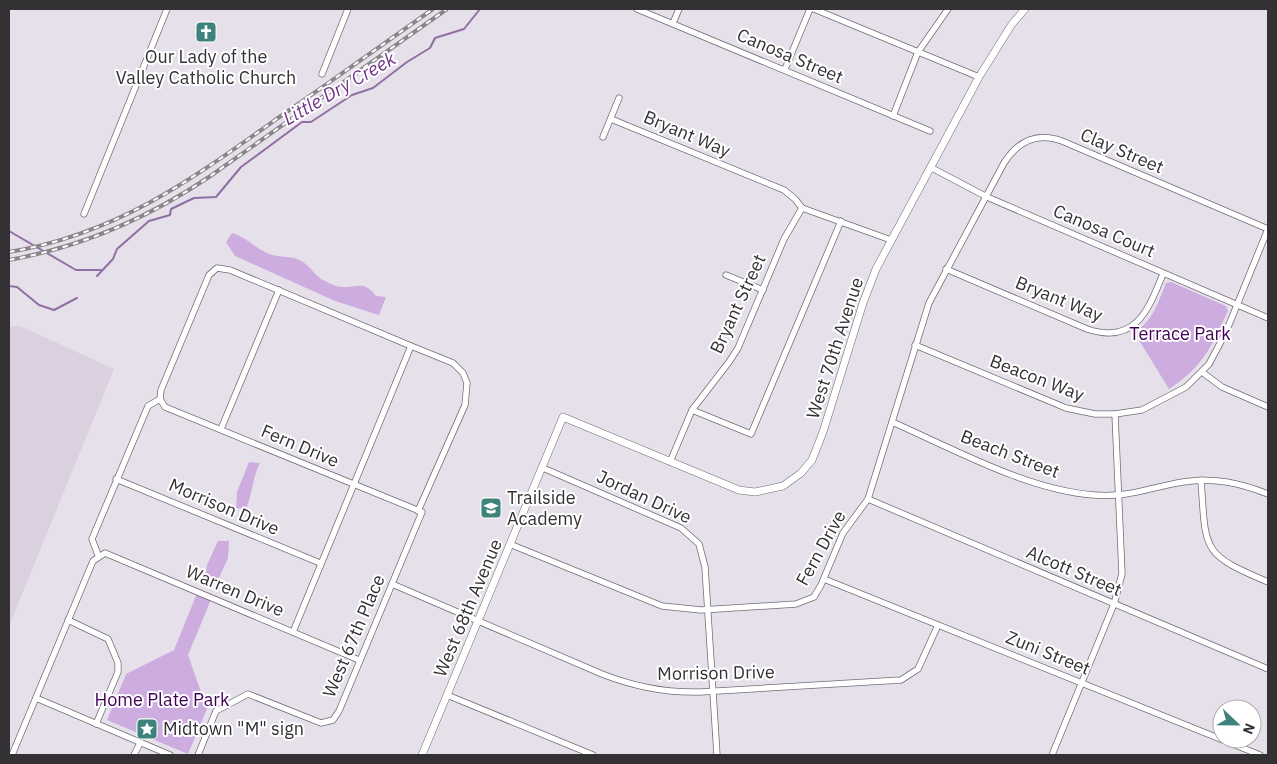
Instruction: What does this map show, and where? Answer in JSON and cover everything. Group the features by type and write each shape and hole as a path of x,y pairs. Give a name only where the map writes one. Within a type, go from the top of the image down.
{"street":[{"path":"84,214 167,9"},
{"path":"322,74 348,9"},
{"name":"Canosa Street","path":"638,9 930,131"},
{"path":"673,23 679,9"},
{"path":"785,70 810,9"},
{"path":"814,9 979,76"},
{"path":"893,116 918,52 948,9"},
{"name":"West 70th Avenue","path":"563,417 727,486 747,492 782,486 801,473 815,452 863,304 891,240 979,76 1012,24 1025,9"},
{"path":"603,137 620,98"},
{"name":"Bryant Way","path":"611,118 784,190 802,208"},
{"name":"Clay Street","path":"987,197 1004,163 1017,146 1032,138 1049,137 1268,229"},
{"name":"Canosa Court","path":"930,167 987,197 1268,318"},
{"name":"Fern Drive","path":"512,545 651,604 678,609 708,609 804,602 814,597 824,579 843,533 868,499 929,302 987,197"},
{"path":"802,208 891,240"},
{"name":"Bryant Street","path":"670,462 692,410 729,362 746,330 784,238 802,208"},
{"path":"692,410 751,434 841,221"},
{"name":"Beacon Way","path":"915,345 1066,408 1094,414 1115,414 1142,410 1158,404 1186,386 1202,372 1217,352 1268,229"},
{"name":"West 67th Place","path":"160,398 161,390 209,275 217,268 230,270 453,363 463,373 467,383 465,405 339,711 333,720 321,723 248,694 216,710 198,755"},
{"name":"Bryant Way","path":"946,269 1087,329 1104,333 1124,330 1142,318 1150,307 1163,274"},
{"path":"726,275 763,290"},
{"path":"221,430 279,290"},
{"path":"292,632 411,346"},
{"path":"1202,372 1222,387 1268,407"},
{"path":"12,755 93,561 98,555 92,538 116,479 148,406 160,398"},
{"name":"Fern Drive","path":"160,398 166,407 420,512"},
{"path":"1052,755 1114,604 1122,566 1115,414"},
{"name":"West 68th Avenue","path":"422,755 478,619 512,545 563,417"},
{"name":"Beach Street","path":"892,422 1034,483 1066,492 1120,495 1201,480 1232,482 1268,494"},
{"name":"Jordan Drive","path":"543,468 687,532 699,544 704,558 717,755"},
{"name":"Morrison Drive","path":"116,479 320,563"},
{"path":"1201,480 1204,526 1211,549 1231,566 1268,582"},
{"name":"Alcott Street","path":"868,499 1268,669"},
{"name":"Warren Drive","path":"98,555 105,553 360,660"},
{"name":"Zuni Street","path":"824,579 1260,755"},
{"name":"Morrison Drive","path":"392,584 628,684 667,692 901,680 918,669 938,625"},
{"path":"68,620 108,638 118,663 118,672 96,724"},
{"path":"447,695 593,755"},
{"path":"36,698 170,755"},
{"path":"134,755 140,743"}],"shaded area":[{"path":"20,326 114,369 9,626 9,327"}],"green space":[{"path":"232,233 269,254 299,260 306,264 320,278 332,284 342,287 364,286 376,296 386,297 379,315 335,301 235,256 226,242"},
{"name":"Terrace Park","path":"1171,282 1226,306 1228,311 1217,335 1199,364 1181,381 1169,389 1134,332 1146,323 1166,283"},
{"path":"249,462 260,463 255,474 246,509 236,508 237,492"},
{"path":"218,541 229,541 228,558 219,578 205,578 207,565"},
{"name":"Home Plate Park","path":"198,591 212,597 188,655 207,709 188,754 107,720 126,674 174,650"}],"waterway":[{"name":"Little Dry Creek","path":"97,276 113,259 117,249 149,221 170,215 171,209 194,198 216,197 241,167 302,122 311,122 352,95 373,88 407,62 430,48 435,38 464,29 480,9"},
{"path":"9,231 76,270 101,270"},
{"name":"Little Dry Creek","path":"9,286 17,287 39,305 54,310 77,298"}],"railway":[{"path":"9,252 48,244 84,232 119,218 151,202 214,163 433,9"},
{"path":"9,260 88,239 138,218 186,192 447,9"}],"place":[{"name":"Our Lady of the Valley Catholic Church","path":"206,32"},
{"name":"Trailside Academy","path":"491,508"},
{"name":"Midtown \"M\" sign","path":"147,729"}]}
